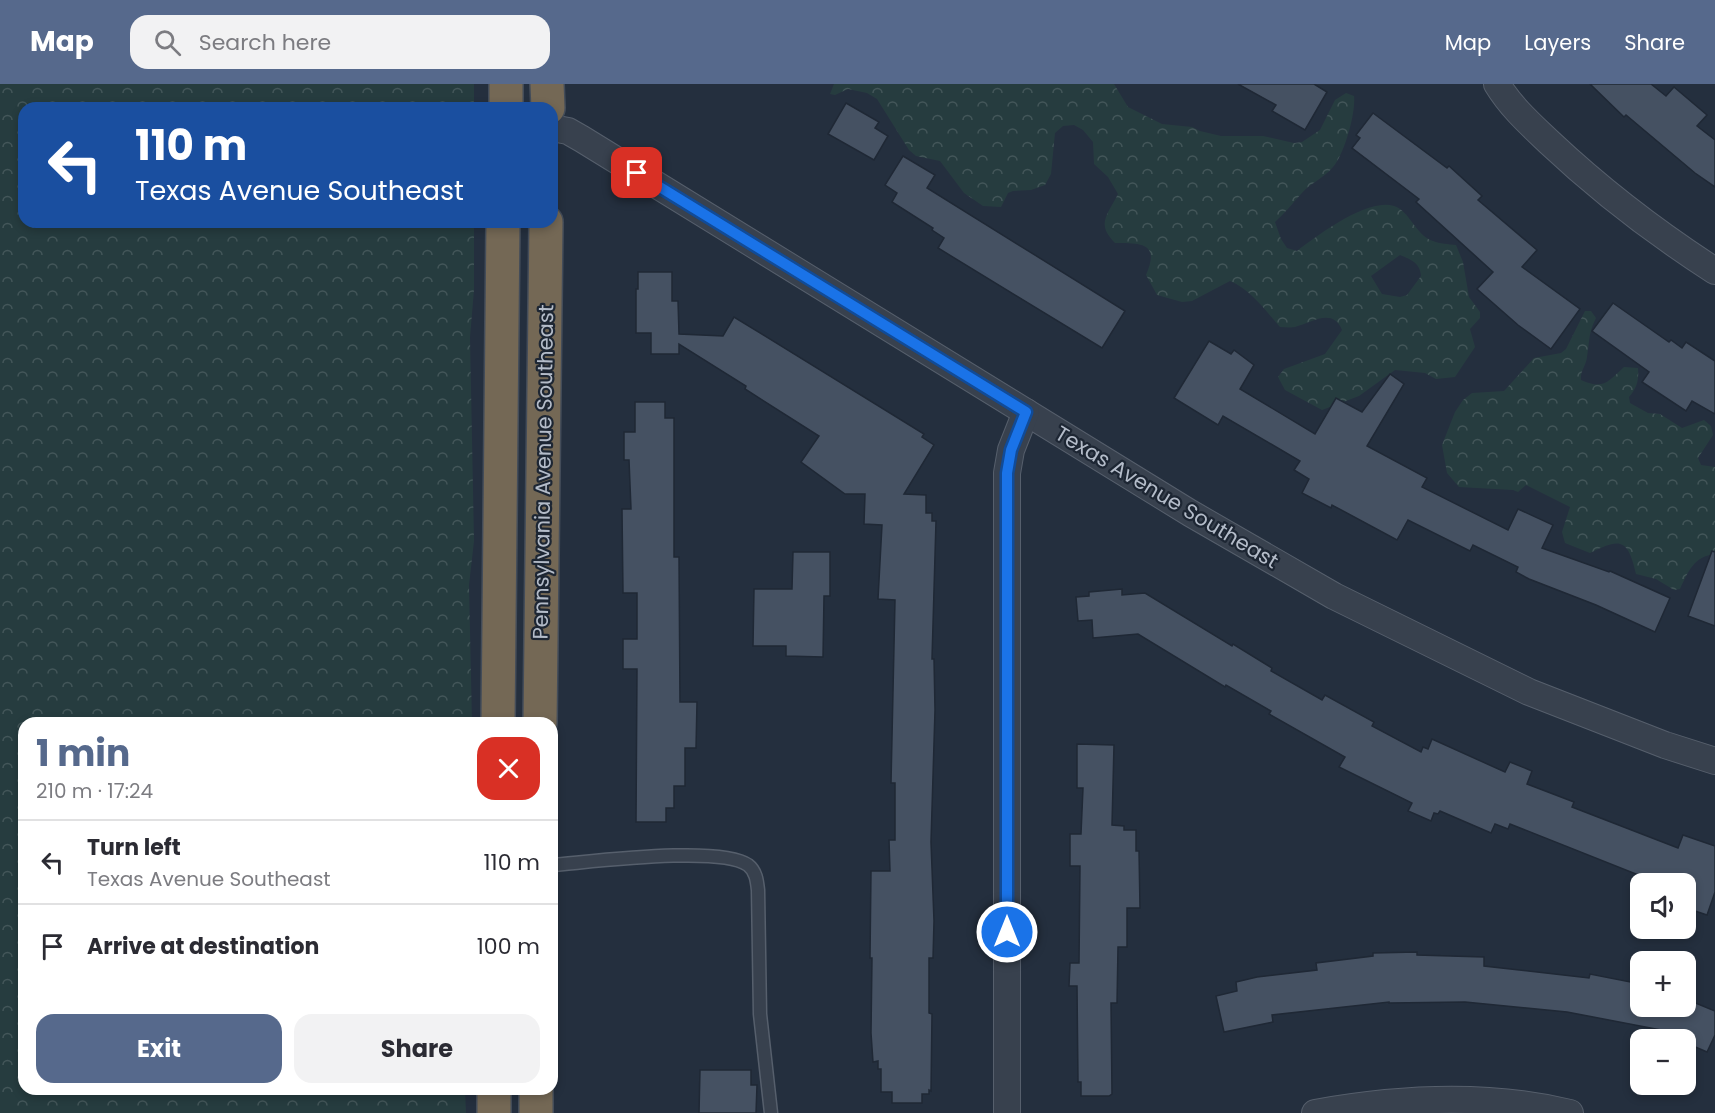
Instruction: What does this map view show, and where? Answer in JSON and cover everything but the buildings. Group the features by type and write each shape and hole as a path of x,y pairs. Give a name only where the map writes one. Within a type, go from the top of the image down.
{"highway":[{"path":"506,84 506,102"},
{"path":"547,84 548,102"},
{"name":"Pennsylvania Avenue Southeast","path":"498,717 503,228"},
{"name":"Pennsylvania Avenue Southeast","path":"540,717 546,228"},
{"path":"494,1095 494,1113"},
{"path":"536,1095 536,1113"}],"street":[{"path":"1497,84 1513,108 1566,158 1642,221 1715,271"},
{"name":"Texas Avenue Southeast","path":"558,129 582,138 1242,544 1334,596 1530,692 1715,761"},
{"path":"1007,1113 1007,473 1011,450 1026,412"},
{"path":"1315,1113 1371,1105 1473,1100 1521,1103 1570,1113"}],"lane":[{"path":"558,865 673,855 703,855 733,859 747,864 754,870 757,879 760,1014 771,1113"}],"green space":[{"path":"0,84 474,84 474,102 18,102 18,228 474,228 474,290 470,337 474,541 469,585 472,717 18,717 18,1095 465,1095 466,1113 0,1113"},
{"path":"834,84 1114,84 1128,107 1162,124 1192,127 1221,136 1263,136 1294,143 1302,142 1320,130 1335,100 1346,93 1354,96 1351,123 1337,161 1329,171 1304,190 1275,222 1281,239 1287,248 1297,251 1332,226 1362,210 1389,205 1400,209 1428,239 1438,243 1456,245 1463,262 1469,297 1480,312 1480,318 1470,329 1475,347 1455,377 1436,379 1425,373 1395,370 1359,396 1322,410 1285,390 1278,377 1284,369 1325,354 1342,330 1338,323 1333,319 1321,318 1295,327 1280,327 1251,295 1230,281 1192,301 1182,302 1157,295 1146,275 1151,256 1146,247 1115,243 1106,230 1107,214 1118,194 1108,177 1094,164 1093,142 1083,130 1074,125 1063,126 1055,133 1051,174 1045,185 1031,190 1008,193 1001,207 983,206 964,193 940,161 916,156 909,150 877,99 867,93 848,89 835,95 830,94","holes":["1400,255 1412,260 1417,265 1421,276 1407,295 1400,297 1382,294 1371,276"]},
{"path":"1585,311 1591,311 1596,318 1590,333 1581,380 1595,384 1605,383 1624,367 1638,368 1638,380 1629,397 1630,403 1648,413 1660,414 1682,428 1704,420 1711,426 1713,435 1698,458 1701,465 1715,467 1715,554 1697,561 1680,589 1674,590 1656,579 1636,574 1630,554 1622,544 1616,543 1590,553 1565,543 1562,532 1570,507 1526,485 1518,492 1459,487 1447,473 1442,445 1455,412 1463,400 1472,393 1504,391 1534,358 1561,353 1566,349"}],"route":[{"path":"637,173 1026,412 1011,450 1007,473 1007,932"}]}
